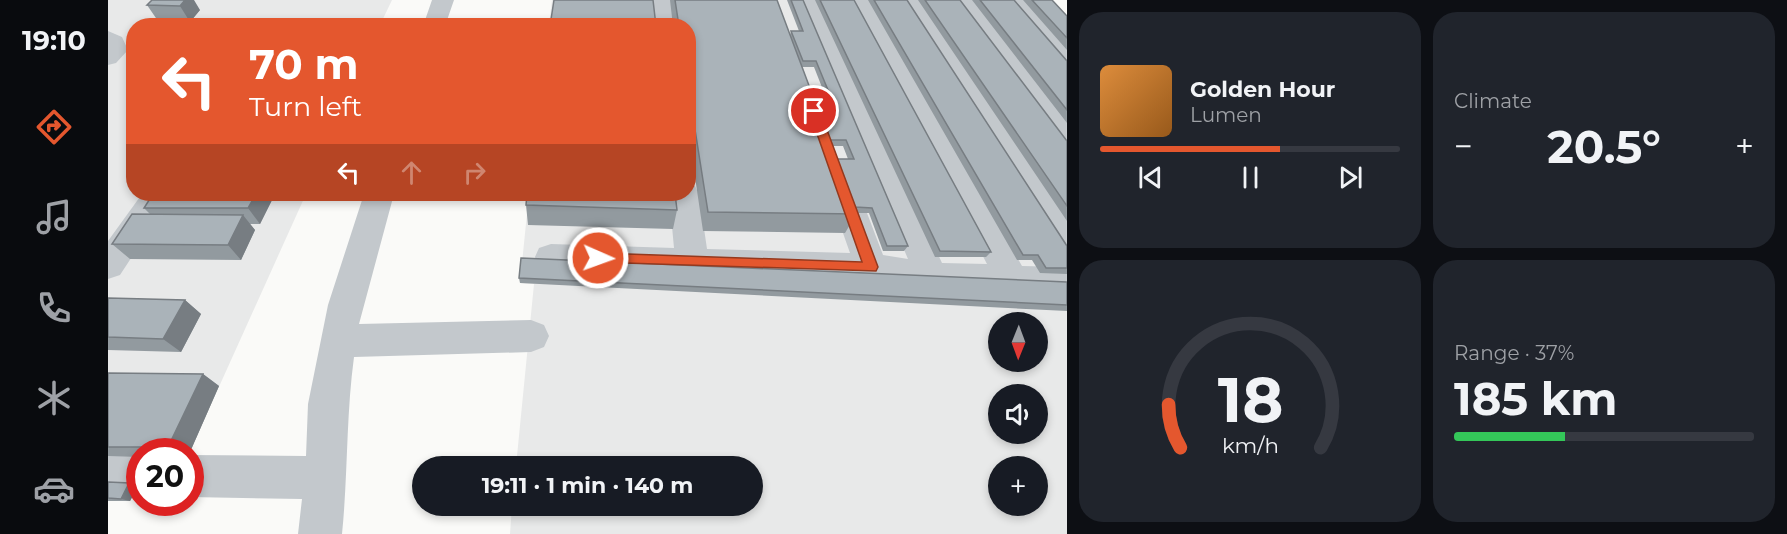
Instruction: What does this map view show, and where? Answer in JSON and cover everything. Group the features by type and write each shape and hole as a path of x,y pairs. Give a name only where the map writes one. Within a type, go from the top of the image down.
{"street":[{"path":"437,18 443,0"},
{"path":"660,0 662,18"},
{"path":"809,0 932,276"},
{"path":"860,0 1012,279"},
{"path":"911,0 1067,237"},
{"path":"963,0 1067,136"},
{"path":"1015,0 1067,59"},
{"path":"108,38 114,42 116,50 108,58"},
{"path":"831,156 871,267"},
{"path":"108,266 153,201"},
{"path":"320,534 326,478 328,404 338,341 345,305 377,201"},
{"path":"685,201 692,262"},
{"path":"552,257 871,267 932,276 1067,281"},
{"path":"338,341 531,336"},
{"path":"108,475 126,476"},
{"path":"204,476 326,478"}],"shaded area":[{"path":"108,0 392,0 383,18 126,18 126,201 303,201 196,438 126,438 126,501 108,501"},
{"path":"552,0 1046,0 1067,22 1067,534 510,534 511,516 763,516 763,456 517,456 534,284 520,283 528,201 696,201 696,18 550,18"}],"building":[{"path":"152,0 185,0 180,6 147,5"},
{"path":"554,0 653,0 655,18 551,18"},
{"path":"675,0 777,0 857,214 708,212 696,136 696,18 678,18"},
{"path":"791,0 803,0 908,246 887,246 872,208 855,207 837,159 854,159 846,140 830,140 813,94 830,95 816,61 803,61 791,31 803,31"},
{"path":"820,0 854,0 991,252 940,251"},
{"path":"874,0 907,0 1067,246 1067,268 1046,268 1038,255 1023,255"},
{"path":"925,0 960,0 1067,141 1067,206"},
{"path":"980,0 1014,0 1067,61 1067,110"},
{"path":"1032,0 1052,0 1067,16 1067,38"},
{"path":"148,201 252,201 248,208 144,208"},
{"path":"526,201 676,201 677,210 526,205"},
{"path":"132,214 243,215 228,245 112,244"},
{"path":"521,258 1067,282 1067,305 519,278"},
{"path":"108,298 185,300 163,339 108,337"},
{"path":"108,373 203,374 172,438 126,438 126,447 108,447"},
{"path":"108,482 126,483 126,489 121,499 108,498"}],"route":[{"path":"598,258 871,267 814,111"}]}
